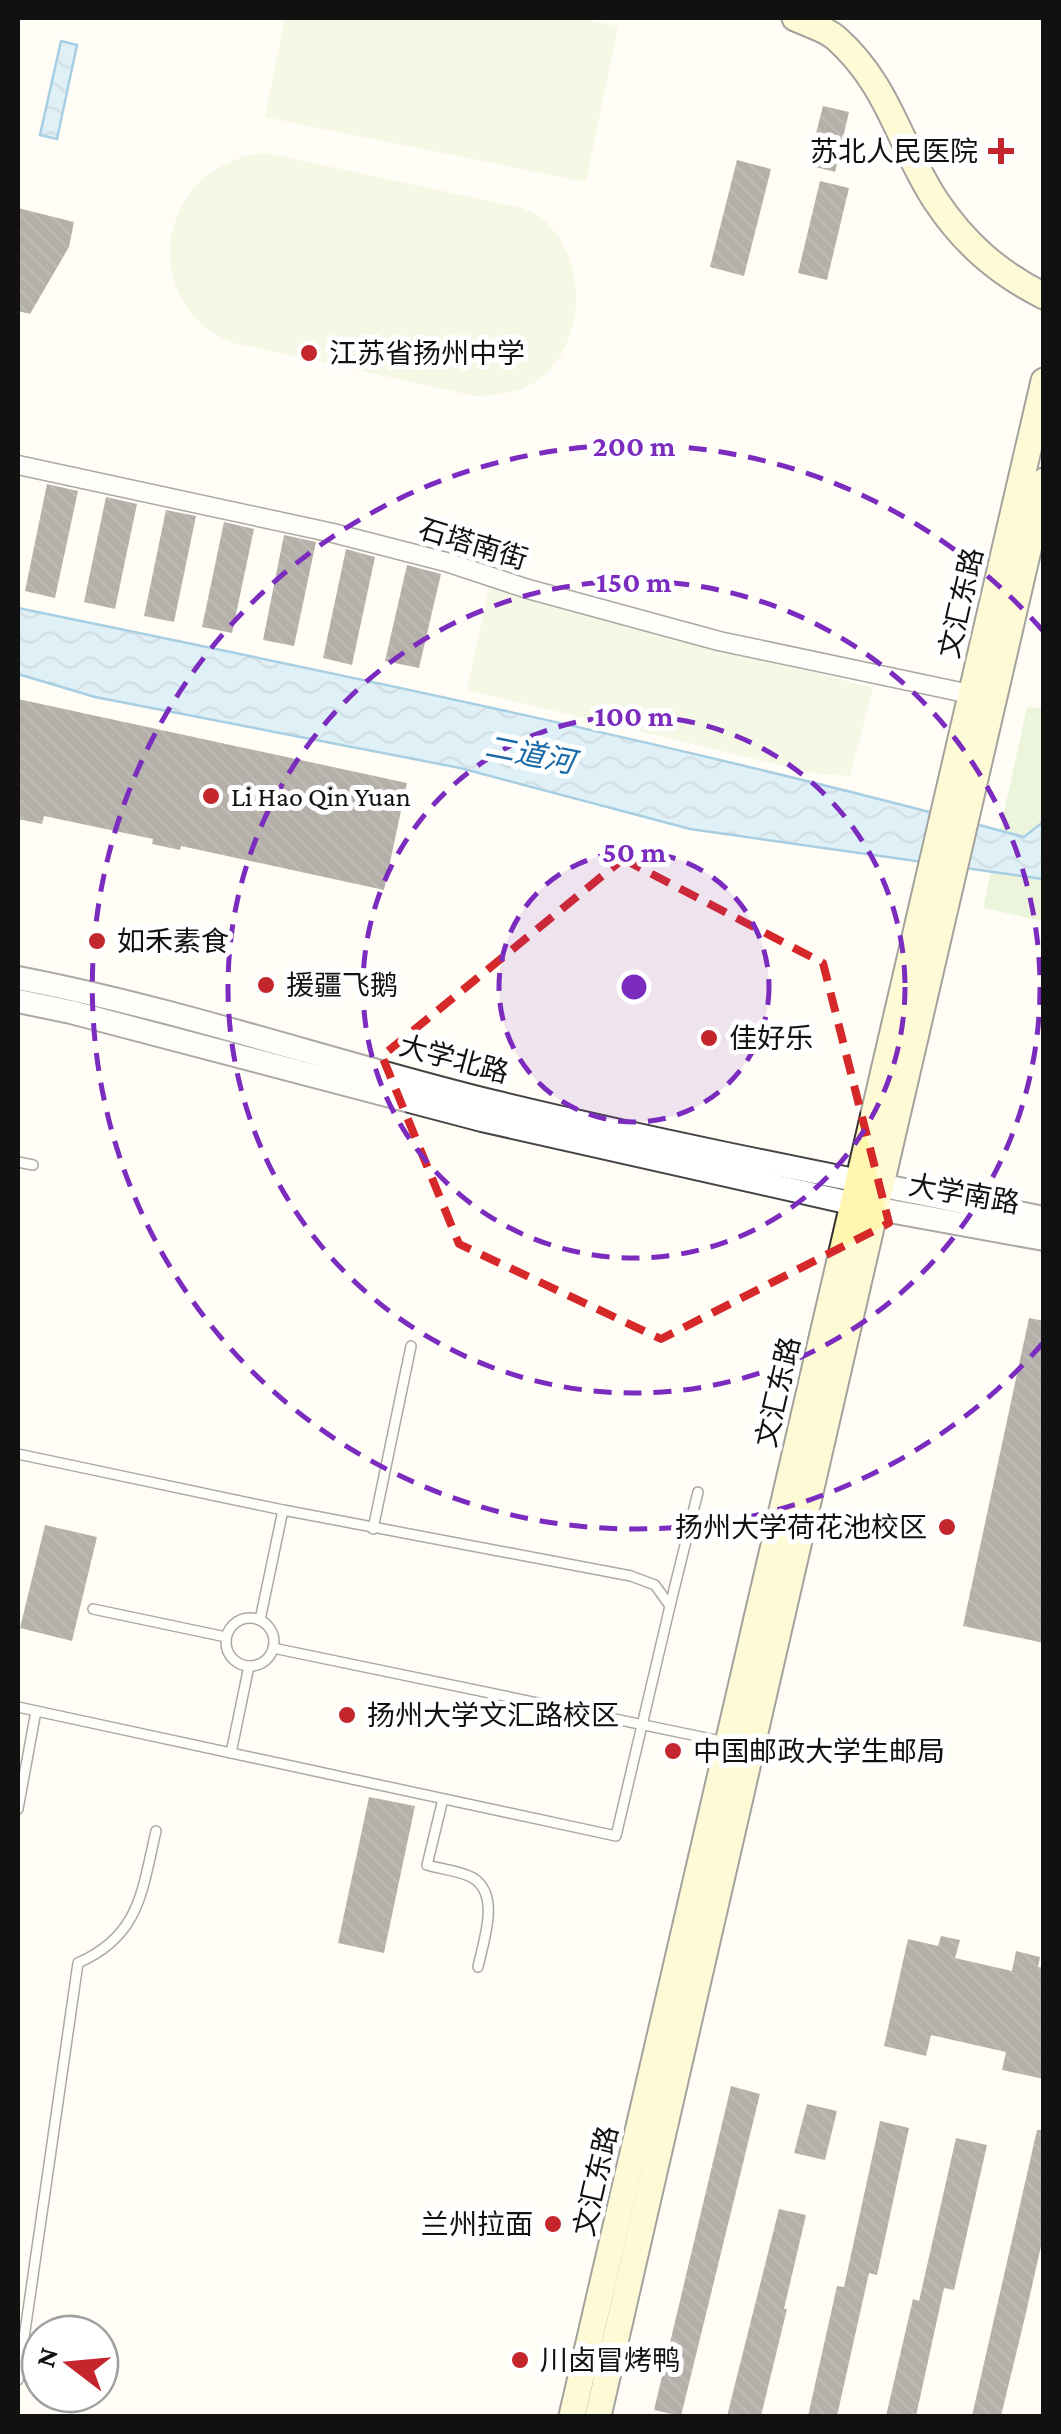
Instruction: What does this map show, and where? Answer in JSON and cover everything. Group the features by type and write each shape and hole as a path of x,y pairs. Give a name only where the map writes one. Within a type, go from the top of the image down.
{"main road":[{"path":"796,18 834,36 880,88 934,198 970,246 1015,282 1044,296"},
{"name":"文汇东路","path":"956,805 970,694 1044,381"},
{"name":"文汇东路","path":"598,2416 741,1746 865,1194 956,805 1044,481"},
{"name":"文汇东路","path":"572,2416 741,1746"}],"street":[{"name":"石塔南街","path":"18,465 266,517 446,562 528,589 719,641 970,694"},
{"name":"大学北路","path":"18,978 87,991 494,1102 865,1194"},
{"name":"大学北路","path":"18,1002 72,1012 482,1120 865,1194"},
{"name":"大学南路","path":"865,1194 1044,1218"},
{"name":"大学南路","path":"865,1194 1044,1239"}],"lane":[{"path":"18,1162 33,1165"},
{"path":"374,1528 411,1346"},
{"path":"18,1454 282,1510 631,1576 655,1585 670,1606"},
{"path":"18,1707 616,1836 698,1492"},
{"path":"260,1620 282,1510"},
{"path":"93,1610 226,1637"},
{"path":"242,1619 260,1620 271,1630 273,1648 265,1661 241,1664 229,1654 226,1637 242,1619"},
{"path":"273,1648 741,1746"},
{"path":"231,1753 249,1666"},
{"path":"18,1809 36,1711"},
{"path":"443,1798 426,1866 474,1878 486,1894 488,1916 478,1968"},
{"path":"18,2380 78,1963 116,1940 136,1912 156,1831"}],"highlighted area":[{"path":"623,859 823,963 889,1223 661,1339 459,1244 382,1056"}],"green space":[{"path":"285,18 577,18 618,26 586,182 265,117"},
{"path":"266,153 522,208 540,217 568,254 574,276 574,321 556,362 526,387 475,396 230,342 199,321 180,295 171,265 172,234 183,204 202,180 230,162"},
{"path":"489,588 873,688 850,776 818,774 467,690"},
{"path":"1027,707 1043,708 1043,921 983,908"}],"water":[{"path":"61,41 77,45 57,139 40,135"},
{"name":"二道河","path":"18,608 648,743 1024,837 1043,822 1043,879 690,829 460,768 95,697 18,674"}],"building":[{"path":"823,106 849,112 835,172 808,165"},
{"path":"737,160 771,169 744,276 710,267"},
{"path":"820,181 849,188 827,280 798,273"},
{"path":"18,208 74,222 69,247 30,314 18,311"},
{"path":"47,484 78,491 55,598 25,591"},
{"path":"106,497 137,504 115,609 84,602"},
{"path":"166,510 196,516 174,622 144,616"},
{"path":"224,522 254,529 232,633 202,627"},
{"path":"284,535 316,542 294,646 263,640"},
{"path":"346,549 375,557 352,665 323,658"},
{"path":"407,565 441,574 419,668 385,661"},
{"name":"Li Hao Qin Yuan","path":"18,699 407,783 384,890 181,846 180,850 152,844 153,839 44,816 42,824 18,819"},
{"path":"1029,1318 1044,1321 1044,1643 963,1626"},
{"path":"45,1525 97,1537 72,1641 20,1628"},
{"path":"369,1797 415,1806 384,1953 338,1943"},
{"path":"941,1936 960,1940 955,1958 1012,1971 1016,1951 1040,1957 1038,1967 1044,1968 1044,2079 1002,2070 1006,2052 931,2035 926,2056 884,2046 908,1939 938,1946"},
{"path":"731,2086 760,2094 681,2416 654,2410"},
{"path":"807,2104 837,2111 825,2160 794,2153"},
{"path":"880,2121 909,2128 877,2275 869,2273 837,2416 808,2416 837,2286 844,2287"},
{"path":"1037,2130 1044,2130 1044,2233 1025,2317 1001,2416 972,2416"},
{"path":"956,2138 987,2145 954,2290 944,2288 916,2416 886,2416 913,2299 919,2301"},
{"path":"779,2209 806,2215 761,2416 727,2416"}],"place":[{"name":"苏北人民医院","path":"1001,151"},
{"name":"江苏省扬州中学","path":"309,353"},
{"name":"Li Hao Qin Yuan","path":"211,796"},
{"name":"如禾素食","path":"97,941"},
{"name":"援疆飞鹅","path":"266,985"},
{"name":"佳好乐","path":"709,1038"},
{"name":"扬州大学荷花池校区","path":"947,1527"},
{"name":"扬州大学文汇路校区","path":"347,1715"},
{"name":"中国邮政大学生邮局","path":"673,1751"},
{"name":"兰州拉面","path":"553,2224"},
{"name":"川卤冒烤鸭","path":"520,2360"}]}
